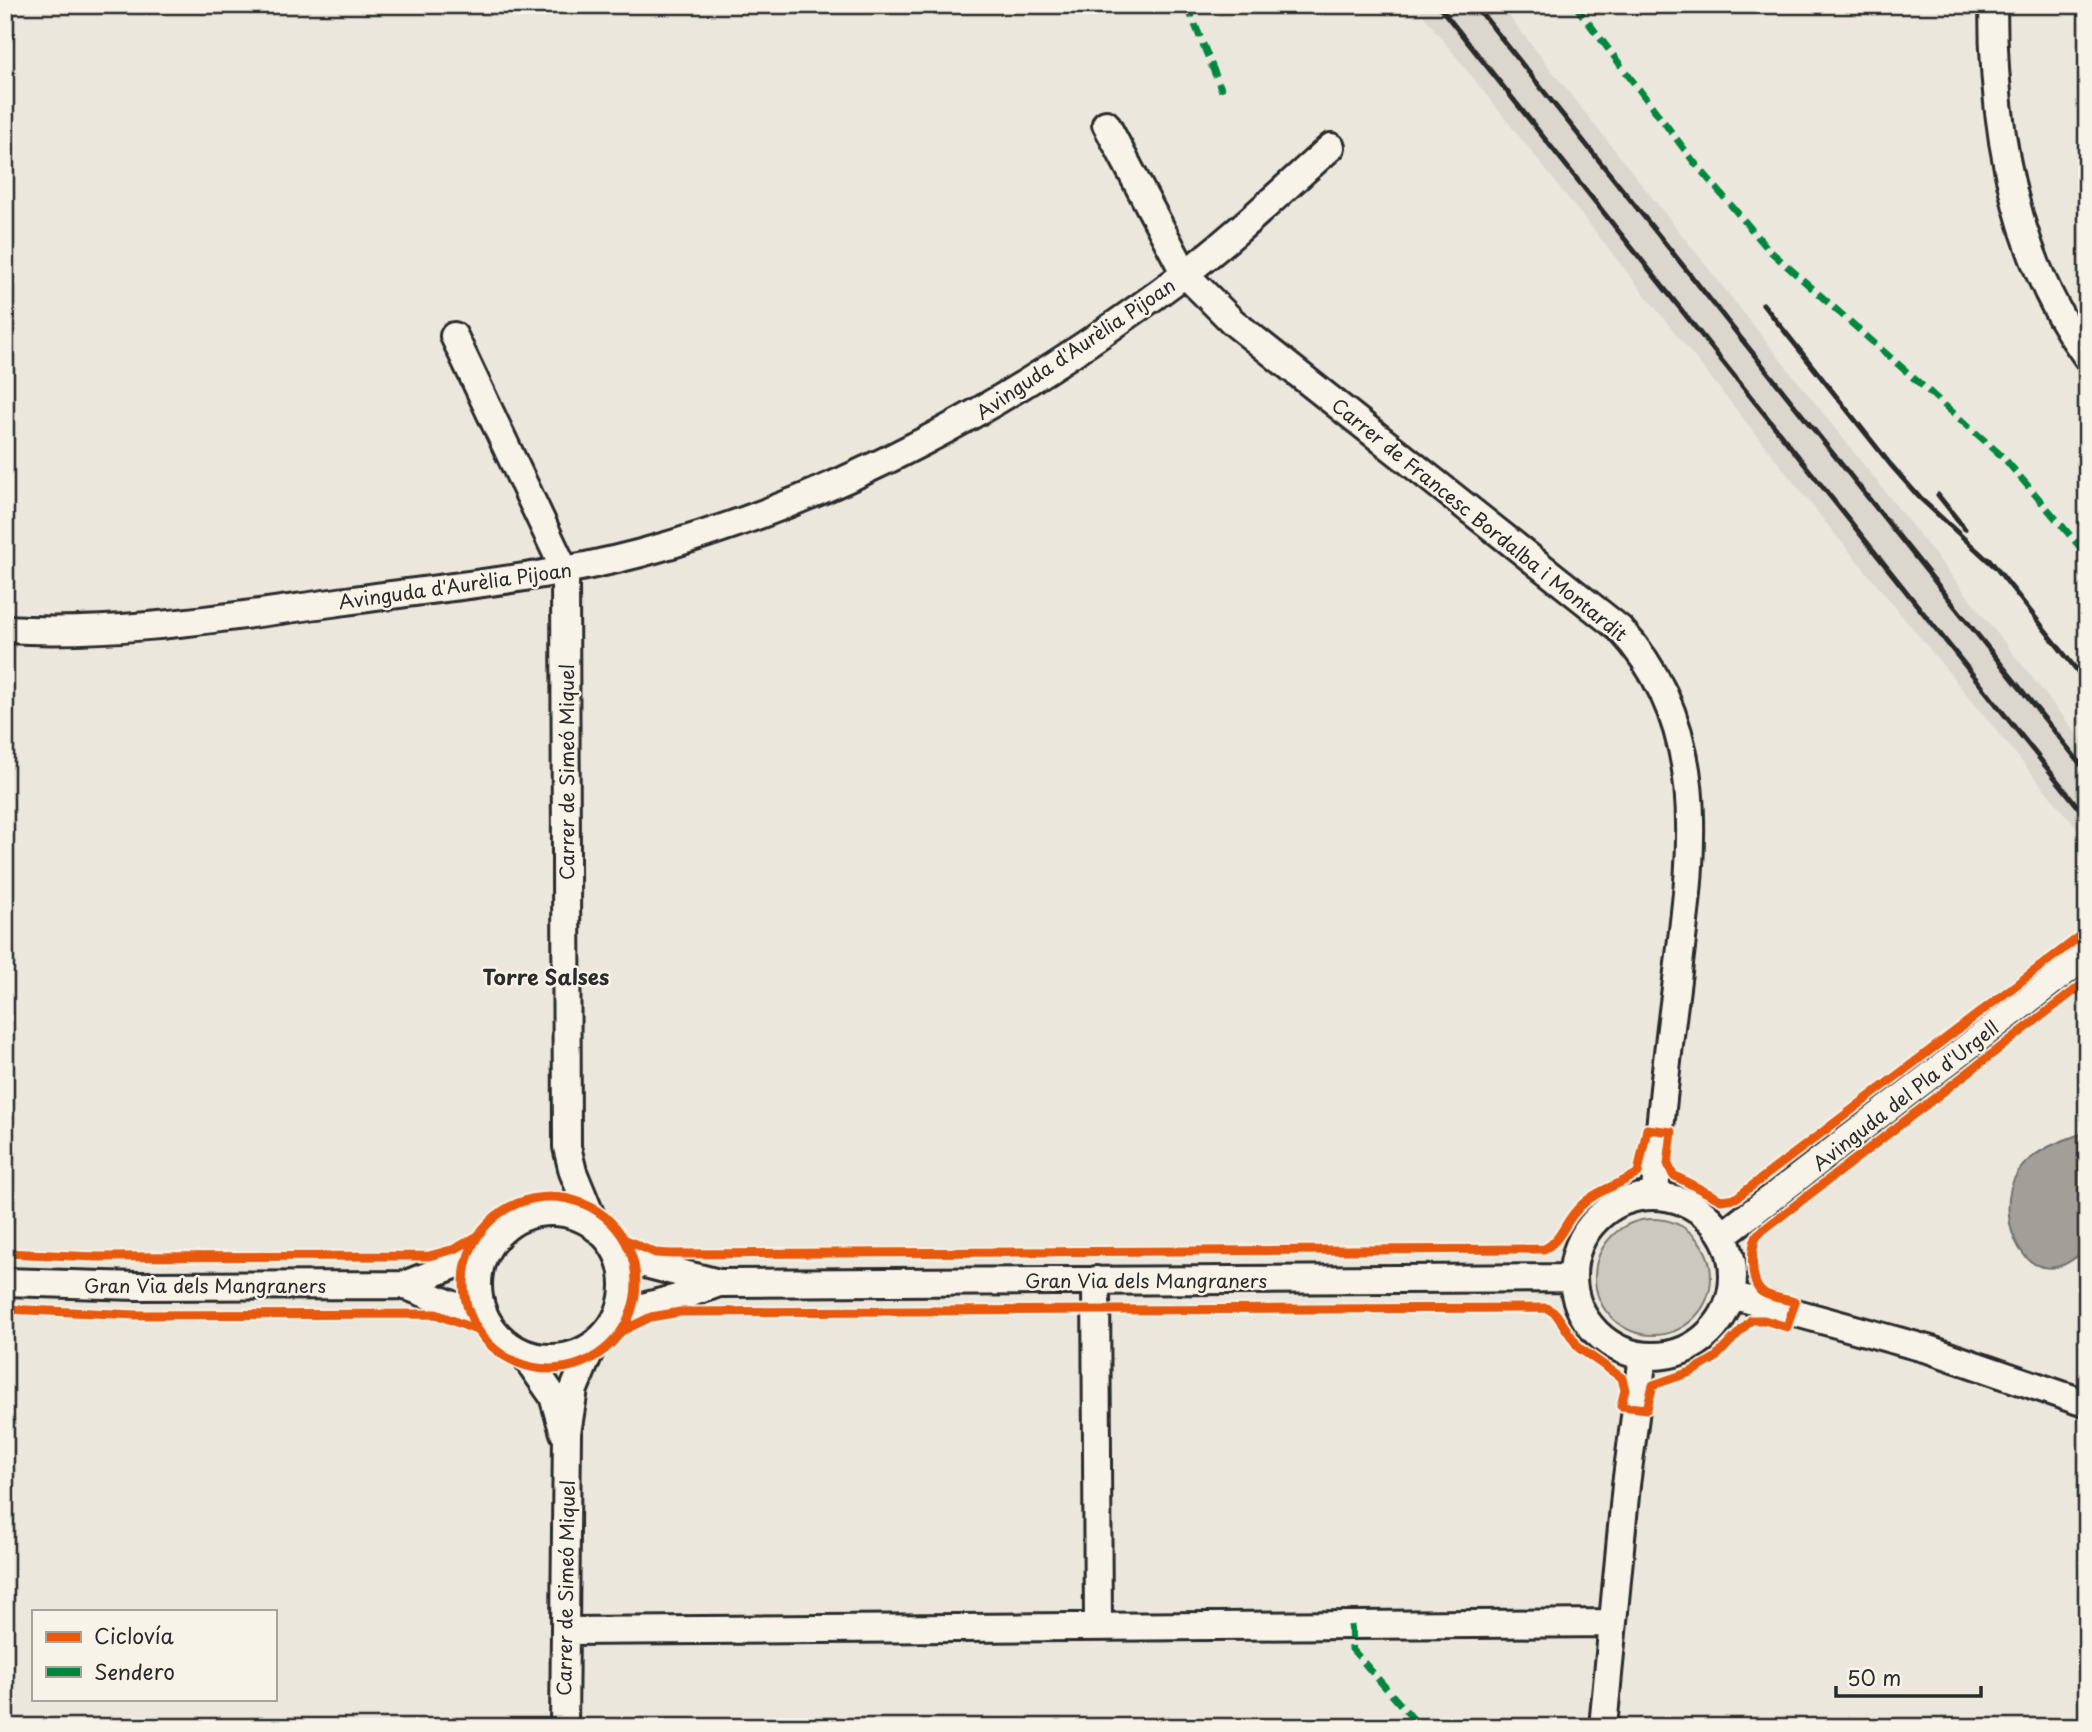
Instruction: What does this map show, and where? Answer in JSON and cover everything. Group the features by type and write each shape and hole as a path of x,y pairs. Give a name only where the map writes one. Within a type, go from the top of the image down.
{"street":[{"path":"1993,5 1997,103 2011,186 2041,274 2085,351"},
{"name":"Carrer de Francesc Bordalba i Montardit","path":"1107,124 1185,274 1233,322 1620,629 1657,680 1673,721 1688,781 1692,850 1659,1131 1655,1195"},
{"name":"Avinguda d'Aurèlia Pijoan","path":"5,629 68,630 159,625 494,583 565,571 639,553 736,523 823,491 897,458 1016,391 1185,274 1331,147"},
{"name":"Carrer de Simeó Miquel","path":"454,336 565,571 567,1147 573,1172 596,1228"},
{"name":"Avinguda del Pla d'Urgell","path":"1723,1236 2087,955"},
{"path":"1655,1195 1676,1198 1695,1206 1711,1219 1723,1236 1732,1265 1731,1295 1713,1329 1698,1342 1681,1351 1643,1356 1615,1346 1593,1329 1582,1314 1572,1278 1574,1256 1583,1236 1596,1218 1613,1205 1634,1197 1655,1195"},
{"name":"Gran Via dels Mangraners","path":"5,1282 137,1286 404,1285 485,1253 509,1225 542,1213 576,1216 596,1228 615,1250 637,1262 719,1283 1572,1278"},
{"name":"Gran Via dels Mangraners","path":"593,1346 606,1334 619,1313 625,1284 615,1250"},
{"name":"Gran Via dels Mangraners","path":"485,1253 478,1284 485,1318 507,1345 523,1353"},
{"path":"1096,1280 1098,1627"},
{"name":"Gran Via dels Mangraners","path":"619,1313 677,1298 719,1283"},
{"name":"Gran Via dels Mangraners","path":"404,1285 485,1318"},
{"path":"1731,1295 1931,1350 2079,1401"},
{"path":"523,1353 559,1358 593,1346"},
{"name":"Carrer de Simeó Miquel","path":"564,1727 566,1449 574,1389 593,1346"},
{"name":"Carrer de Simeó Miquel","path":"523,1353 553,1396 566,1449"},
{"path":"1603,1727 1612,1623 1643,1356"},
{"path":"565,1631 1612,1623"}],"shaded area":[{"path":"1415,5 1500,5 2087,747 2087,841 1826,523"},
{"path":"2087,1132 2087,1247 2066,1264 2047,1268 2031,1262 2020,1248 2012,1230 2010,1190 2024,1164 2058,1142"},
{"path":"1653,1219 1675,1223 1694,1236 1707,1255 1711,1277 1707,1299 1694,1318 1675,1331 1653,1335 1631,1331 1612,1318 1599,1299 1595,1277 1599,1255 1612,1236 1631,1223"}],"railway":[{"path":"1438,5 2087,818"},
{"path":"1475,5 2087,772"},
{"path":"1763,304 1890,464 1920,498 1994,566"},
{"path":"1938,495 1965,529"},
{"path":"1989,559 2087,683"}],"marked path":[{"path":"1187,5 1222,91"},
{"path":"1575,5 1694,162 1770,251 2003,457 2081,548 2087,578"},
{"path":"2082,350 2087,347"},
{"path":"2087,621 2087,630"},
{"path":"2079,1401 2087,1400"},
{"path":"1351,1625 1352,1649 1420,1727"}],"cycle path":[{"path":"624,1239 655,1253 671,1254 1544,1249 1554,1242 1583,1204 1598,1193 1638,1173 1647,1129 1672,1132 1668,1164 1673,1175 1721,1200 1736,1198 2087,931"},
{"path":"622,1331 651,1317 680,1312 1547,1308 1556,1314 1579,1348 1622,1378 1625,1390 1621,1406 1647,1409 1653,1385 1691,1372 1715,1358 1751,1320 1764,1320 1787,1327 1795,1302 1762,1292 1755,1281 1753,1255 1758,1234 2087,981"},
{"path":"550,1197 583,1204 611,1222 629,1250 636,1283 629,1316 611,1344 583,1362 550,1369 517,1362 489,1344 471,1316 464,1283 471,1250 489,1222 517,1204 550,1197"},
{"path":"5,1253 96,1257 429,1256 455,1249 478,1236"},
{"path":"5,1309 136,1315 436,1314 479,1331"}],"district":[{"name":"Torre Salses","path":"546,976"}]}
